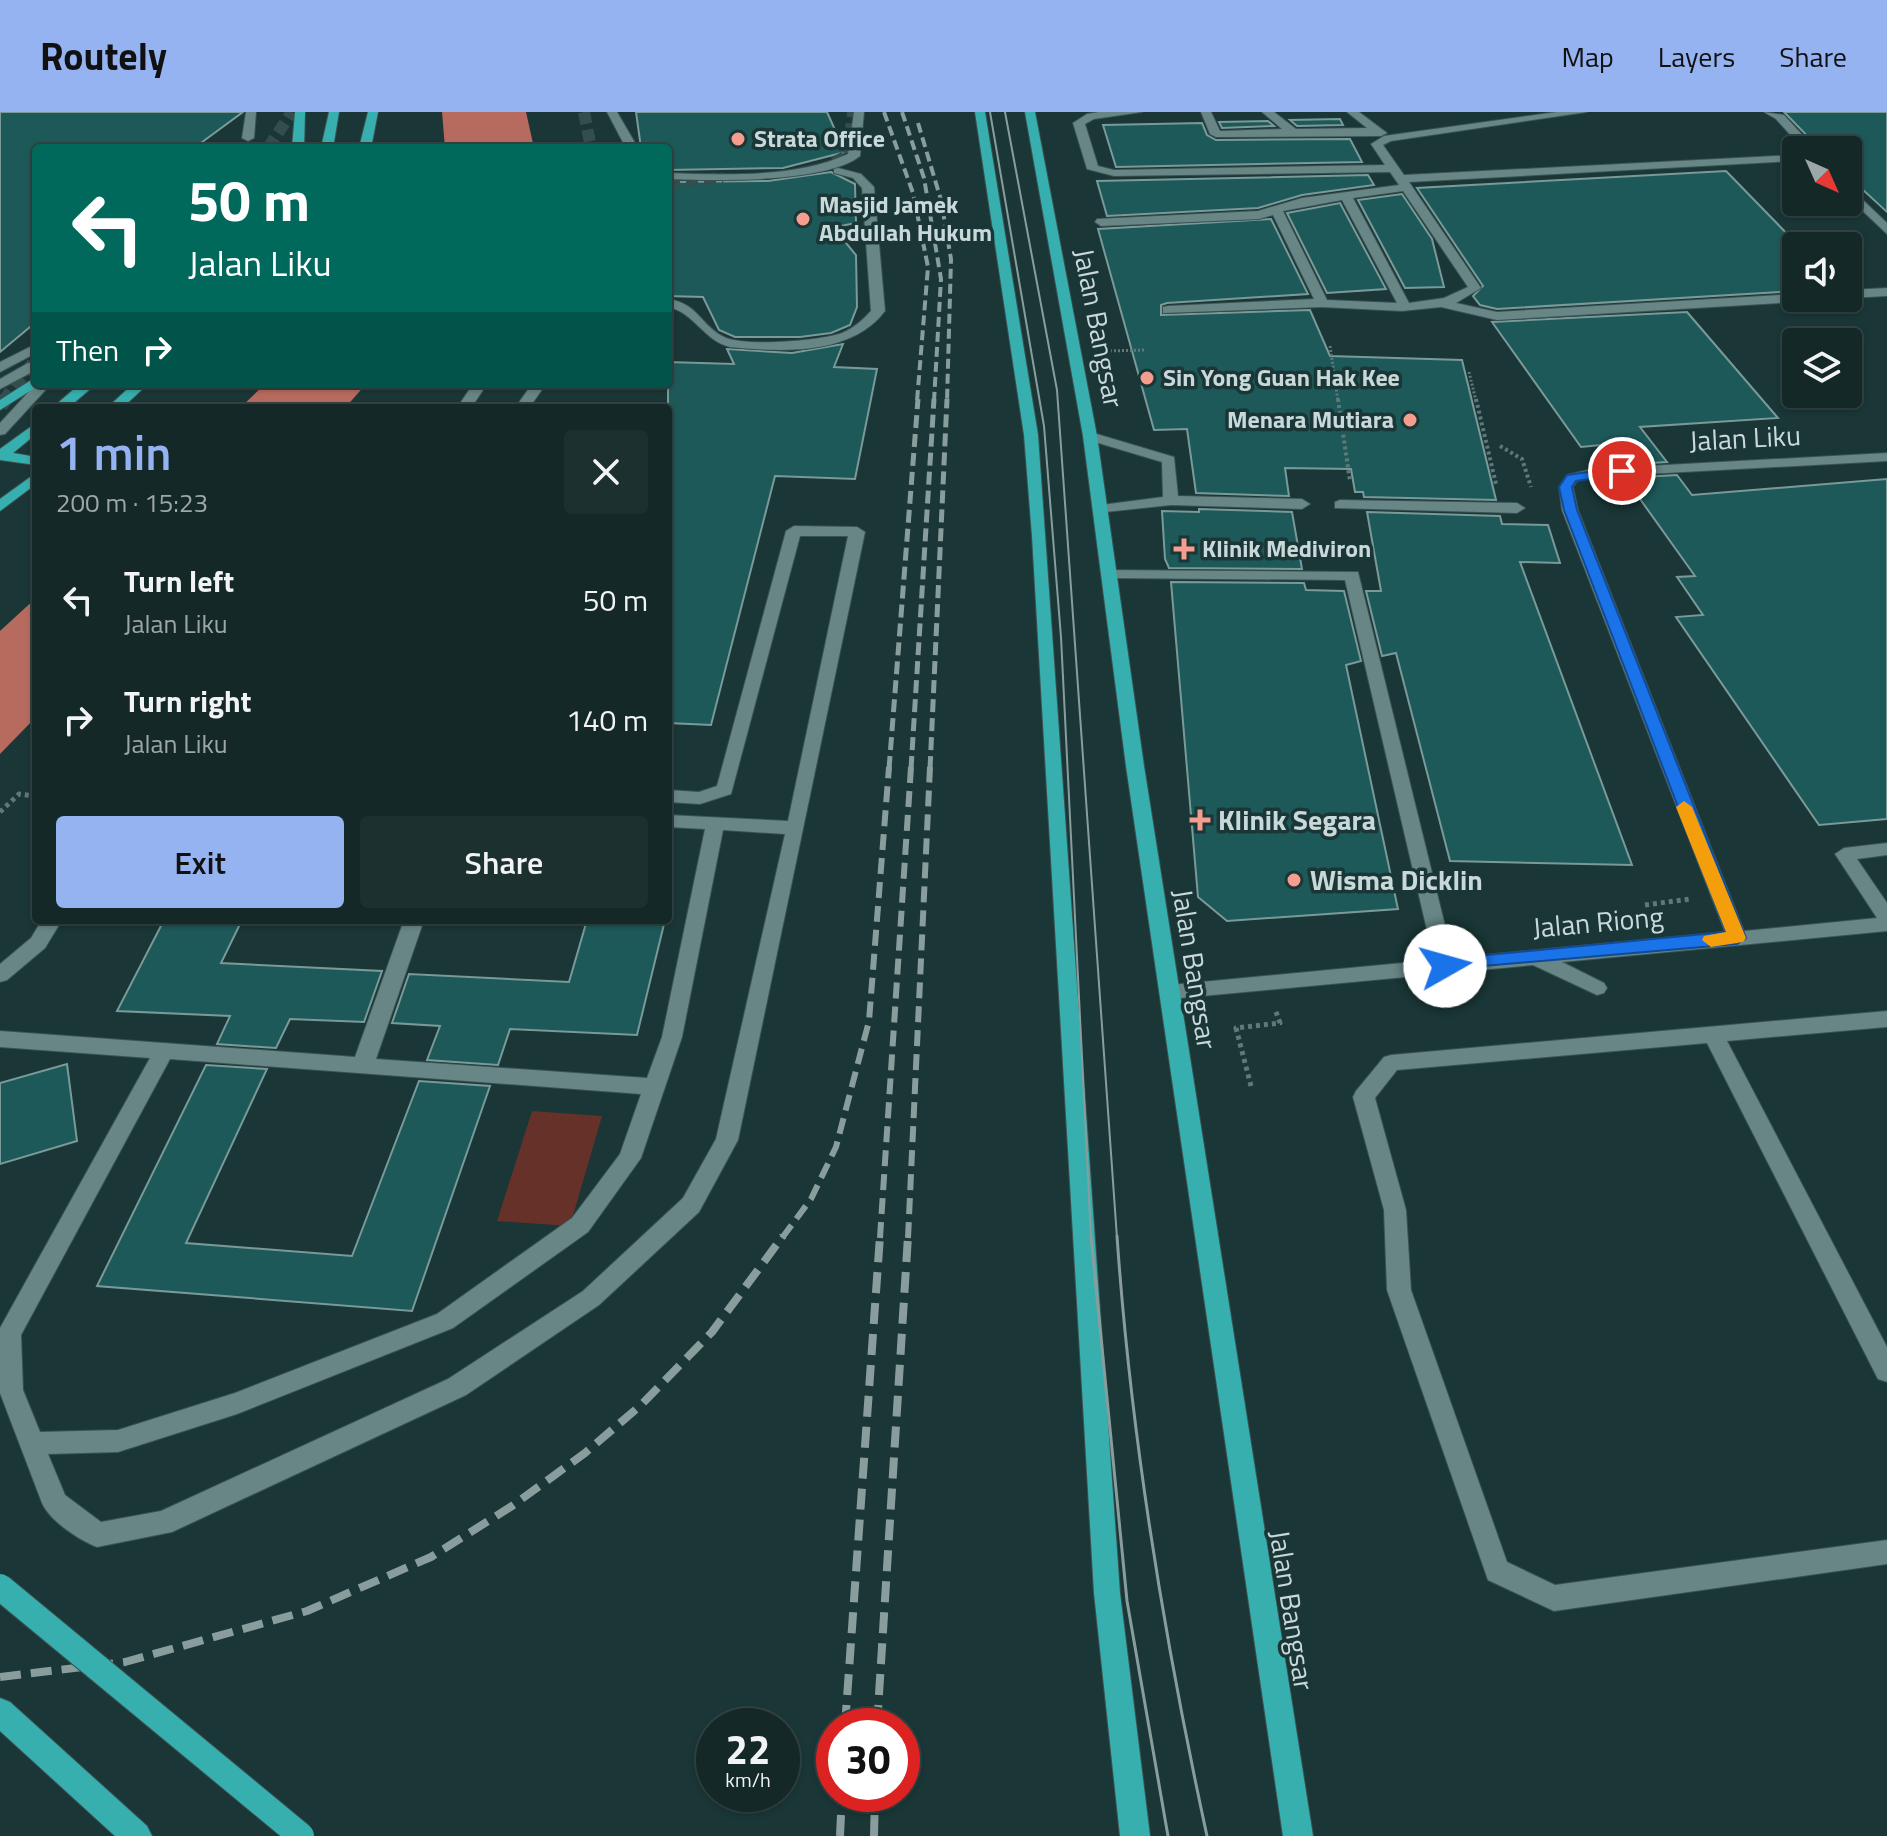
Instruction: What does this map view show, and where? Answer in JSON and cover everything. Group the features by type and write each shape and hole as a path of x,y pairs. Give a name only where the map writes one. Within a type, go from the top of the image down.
{"main road":[{"path":"298,144 300,112"},
{"path":"328,144 334,112"},
{"path":"366,144 373,112"},
{"path":"980,112 1031,435 1107,1593 1135,1836"},
{"name":"Jalan Bangsar","path":"1030,112 1090,436 1170,992 1298,1836"},
{"path":"0,406 32,376"},
{"path":"64,404 84,388"},
{"path":"118,404 136,388"},
{"path":"1,455 32,430"},
{"path":"1,455 32,460"},
{"path":"0,506 32,480"},
{"path":"0,1587 301,1836"},
{"path":"0,1712 137,1836"}],"street":[{"path":"248,138 251,112"},
{"path":"612,112 629,144"},
{"path":"672,176 812,169 842,164 854,156 859,112"},
{"path":"1137,112 1091,116 1079,123 1093,169 1114,173 1394,168"},
{"path":"1206,112 1216,134 1384,135 1582,112"},
{"path":"1267,112 1295,134"},
{"path":"1352,112 1384,135"},
{"path":"1769,112 1780,117 1797,136"},
{"path":"617,144 620,131"},
{"path":"1168,310 1322,303 1340,306 1442,303 1469,294 1475,288 1377,144 1384,135"},
{"path":"1101,222 1214,219 1277,211 1302,202 1404,183 1782,159"},
{"path":"672,304 691,310 703,330 737,345 841,339 866,327 878,311 868,187 857,176 838,171"},
{"path":"1345,195 1404,305"},
{"path":"1862,204 1887,230"},
{"path":"1277,211 1322,303"},
{"path":"1862,293 1887,292"},
{"path":"1442,303 1497,316 1782,299"},
{"path":"0,368 32,350"},
{"path":"0,385 32,375"},
{"path":"0,431 40,388"},
{"path":"1090,436 1169,460 1171,500"},
{"name":"Jalan Liku","path":"1737,938 1576,525 1566,487 1572,478 1592,473 1887,457"},
{"path":"1101,510 1171,500 1302,504"},
{"path":"1348,505 1509,508"},
{"path":"164,1051 9,1334 5,1359 11,1390 55,1503 97,1535 163,1523 457,1387 591,1298 691,1205 727,1140 857,532 794,531 725,790 700,798 672,796"},
{"path":"1109,573 1352,575 1445,966"},
{"path":"672,821 796,828"},
{"path":"34,1443 118,1441 237,1403 445,1321 580,1225 630,1158 652,1087 672,1037 715,823"},
{"path":"1887,849 1844,854 1887,921"},
{"name":"Jalan Riong","path":"1170,992 1887,921"},
{"path":"0,975 38,943 50,924"},
{"path":"363,1065 413,924"},
{"path":"1530,955 1597,988"},
{"path":"1887,1019 1391,1063 1364,1097 1395,1210 1399,1290 1497,1571 1554,1598 1887,1552"},
{"path":"1713,1034 1887,1371"},
{"path":"0,1039 652,1087"}],"path":[{"path":"1330,346 1348,476 1348,505"},
{"path":"1106,351 1146,350"},
{"path":"1469,372 1509,508"},
{"path":"1500,446 1522,459 1534,500"},
{"path":"0,812 19,794 32,796"},
{"path":"1251,1086 1236,1028 1280,1023 1272,1002"}],"shaded area":[{"path":"442,112 526,112 533,144 445,144"},
{"path":"261,388 362,388 348,404 244,404"},
{"path":"32,602 32,721 0,754 0,631"},
{"path":"532,1111 602,1116 570,1226 497,1221"}],"building":[{"path":"0,112 243,112 199,144 32,144 32,325 0,352"},
{"name":"Strata Office","path":"636,112 827,112 845,152 783,168 672,170 672,144 640,144"},
{"path":"1784,112 1887,112 1887,212 1862,189 1862,136 1807,136"},
{"path":"1340,119 1343,125 1297,126 1290,120"},
{"path":"1268,121 1274,126 1222,128 1219,122"},
{"path":"1202,123 1207,135 1216,140 1350,139 1362,162 1116,167 1103,125"},
{"path":"1726,171 1785,232 1782,232 1782,292 1497,309 1480,305 1473,296 1483,286 1417,188"},
{"path":"831,172 855,184 856,223 841,226 845,231 837,232 856,255 857,307 850,325 831,333 800,337 735,337 719,330 703,297 672,296 672,182 768,181"},
{"path":"1368,175 1374,185 1302,195 1258,208 1107,216 1097,181"},
{"path":"1402,194 1432,239 1444,287 1405,288 1358,200"},
{"path":"1340,203 1386,289 1327,293 1287,213"},
{"path":"1271,219 1308,294 1167,303 1161,305 1161,315 1310,310 1330,356 1462,360 1496,500 1364,497 1363,492 1355,492 1351,469 1285,468 1289,496 1196,493 1187,429 1154,430 1098,229"},
{"path":"1687,312 1778,418 1640,427 1667,462 1615,465 1601,445 1581,447 1492,322"},
{"path":"843,344 834,367 877,369 855,479 775,476 711,725 672,723 672,404 668,404 668,388 672,388 672,362 734,364 727,349 792,353"},
{"path":"1677,475 1692,495 1887,479 1887,819 1819,825 1676,617 1703,615 1677,577 1695,576 1625,478"},
{"path":"1199,509 1292,512 1302,569 1169,568 1165,559 1162,511 1199,512"},
{"path":"1367,512 1500,516 1502,524 1548,525 1560,563 1520,562 1632,865 1450,861 1396,653 1382,656 1366,591 1381,591"},
{"path":"1171,582 1304,583 1306,590 1344,591 1361,661 1346,665 1398,909 1227,921 1198,897"},
{"path":"162,924 240,924 221,963 382,971 364,1022 290,1019 276,1048 217,1044 230,1016 117,1011"},
{"path":"586,924 664,924 637,1035 510,1029 498,1065 427,1060 440,1026 392,1023 409,974 569,982"},
{"path":"67,1064 77,1141 0,1164 0,1083"},
{"path":"206,1065 267,1069 186,1243 352,1256 419,1081 490,1086 412,1311 97,1286"}],"tunnel":[{"path":"271,144 292,112"},
{"path":"584,112 590,144"},
{"path":"834,163 848,155 853,112"},
{"path":"672,182 723,178"},
{"path":"3,401 32,364"},
{"path":"0,405 5,399"}],"tram line":[{"path":"990,112 1044,426 1061,637 1091,1238"},
{"path":"1005,112 1057,390 1117,1238"},
{"path":"1091,1236 1127,1601 1168,1836"},
{"path":"1117,1236 1131,1387 1151,1538 1207,1836"}],"railway":[{"path":"884,112 913,193 928,267 917,401"},
{"path":"902,112 924,178 941,279 934,401"},
{"path":"918,123 941,200 951,259 947,401"},
{"path":"889,769 918,399"},
{"path":"911,769 934,399"},
{"path":"930,769 947,399"},
{"path":"782,1238 811,1199 836,1147 869,1021 889,767"},
{"path":"880,1238 911,767"},
{"path":"908,1238 930,767"},
{"path":"0,1677 125,1662 307,1611 431,1557 512,1506 585,1453 641,1405 712,1332 783,1236"},
{"path":"846,1708 880,1236"},
{"path":"878,1708 908,1236"},
{"path":"840,1836 841,1812"},
{"path":"874,1836 875,1812"}],"slow traffic":[{"path":"1684,807 1737,938 1711,940"}],"place":[{"name":"Strata Office","path":"738,139"},
{"name":"Masjid Jamek Abdullah Hukum","path":"803,219"},
{"name":"Sin Yong Guan Hak Kee","path":"1147,378"},
{"name":"Menara Mutiara","path":"1410,420"},
{"name":"Klinik Mediviron","path":"1184,549"},
{"name":"Klinik Segara","path":"1200,820"},
{"name":"Wisma Dicklin","path":"1294,880"}],"route":[{"path":"1445,966 1530,955 1737,938 1570,510 1566,487 1572,478 1622,471"}]}
